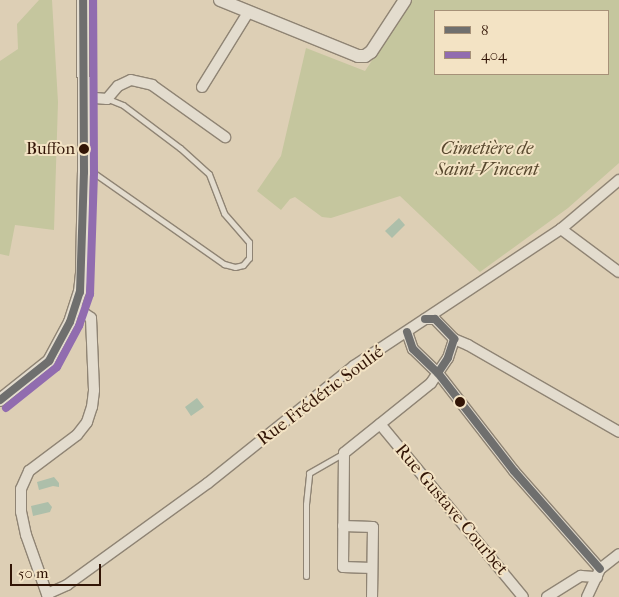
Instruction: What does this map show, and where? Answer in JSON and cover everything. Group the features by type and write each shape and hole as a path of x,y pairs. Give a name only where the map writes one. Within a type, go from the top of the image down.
{"street":[{"path":"0,400 48,361 76,308 82,274 84,172 83,0"},
{"path":"220,0 354,55 365,56 371,52 405,0"},
{"path":"202,87 249,11"},
{"path":"83,97 107,98 118,86 131,80 152,85 225,137"},
{"name":"Rue Frédéric Soulié","path":"48,596 208,483 354,366 561,228 619,180"},
{"path":"561,228 619,272"},
{"path":"48,596 26,535 20,512 21,488 29,471 77,435 87,422 94,390 91,318 76,308"},
{"path":"426,319 435,319 454,339 468,345 619,432"},
{"path":"407,332 413,349 438,373 514,471 598,573"},
{"path":"372,568 343,567 344,453 431,383 448,358 454,339"},
{"name":"Rue Gustave Courbet","path":"380,424 523,597"},
{"path":"343,526 373,527 372,597"},
{"path":"587,597 598,573 619,554"},
{"path":"547,597 581,576 598,573"}],"lane":[{"path":"84,172 94,173 224,264 235,267 244,265 249,258 249,242 224,213 209,174 122,104 107,98"},
{"path":"306,576 306,504 310,473 344,453"}],"green space":[{"path":"39,0 52,0 58,102 54,230 15,225 9,256 0,254 0,61 18,49 17,24"},
{"name":"Cimetière de Saint-Vincent","path":"412,0 619,0 619,163 568,208 480,272 400,196 331,218 322,217 295,197 290,199 281,210 257,191 281,156 306,48 365,71"}],"shaded area":[{"path":"399,218 405,225 392,238 385,231"},
{"path":"197,398 204,407 191,416 185,407"},
{"path":"54,477 59,483 59,487 53,486 39,490 37,482"},
{"path":"48,502 52,507 50,512 33,516 31,506"}],"transit line":[{"name":"8","path":"0,400 49,361 70,322 80,292 84,172 83,0"},
{"name":"404","path":"6,408 57,367 79,326 90,294 94,172 93,0"},
{"name":"8","path":"425,319 435,319 454,339 448,358 438,373"},
{"name":"8","path":"407,332 413,349 438,373 514,471 600,569"}],"place":[{"name":"Buffon","path":"84,149"}]}
